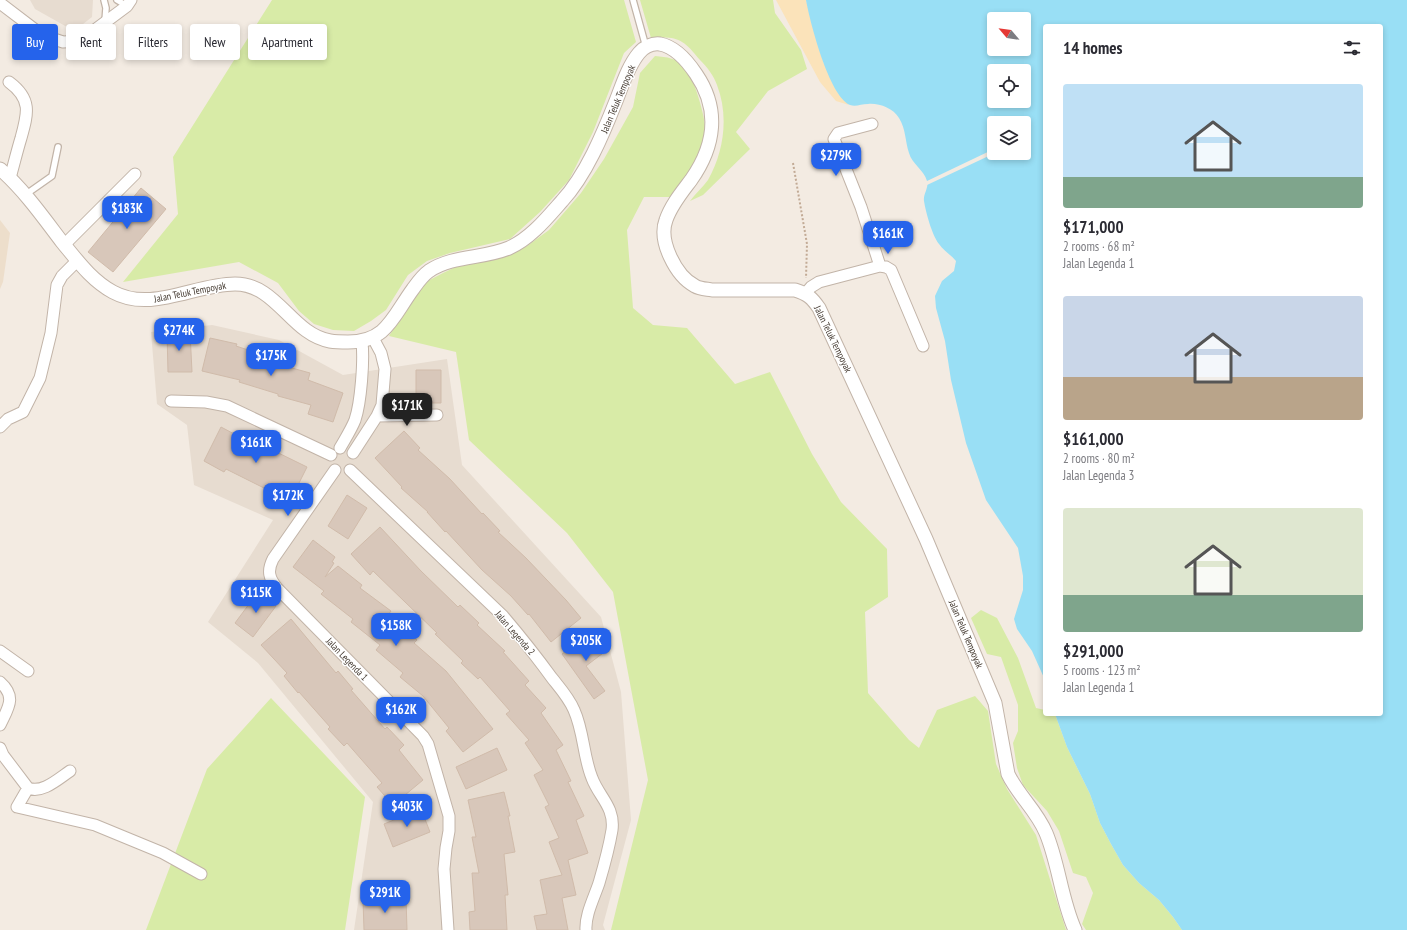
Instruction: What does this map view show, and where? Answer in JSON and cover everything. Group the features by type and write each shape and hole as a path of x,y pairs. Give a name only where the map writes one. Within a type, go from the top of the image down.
{"street":[{"path":"0,3 42,35 63,42 80,41 104,23 125,2"},
{"path":"646,47 653,44 661,44 677,52 686,60 704,87 710,102 712,116 711,133 702,164 669,211 663,230 664,242 672,260 682,275 694,286 712,290 795,290 805,294 811,287 819,282 880,266 886,267 891,270 923,346"},
{"name":"Jalan Teluk Tempoyak","path":"5,173 65,244 77,262 110,291 124,297 139,300 153,299 221,285 247,285 268,295 302,328 315,337 331,341 368,340 384,330 425,274 438,266 456,259 506,249 519,244 563,200 573,187 602,137 633,62 639,53 646,47"},
{"path":"5,173 27,115 26,103 23,96 18,89 9,82"},
{"path":"872,124 838,132 834,139 861,207 880,266"},
{"path":"65,244 135,174"},
{"path":"0,427 8,419 23,412 40,378 51,333 57,285 62,276 77,262"},
{"name":"Jalan Teluk Tempoyak","path":"805,294 813,299 826,322 923,532 996,704 1008,774 1013,784 1037,816 1046,833 1075,930"},
{"path":"171,401 206,402 227,406 335,451 347,448 353,454 354,459 350,470 345,472 335,470 331,466 330,460 335,451 354,422 358,408 363,354 368,340 381,353 385,369 382,405 377,416 353,454"},
{"path":"377,416 437,415"},
{"name":"Jalan Legenda 1","path":"335,470 273,559 269,566 269,574 277,588 423,736 428,744 449,816 449,831 444,869 448,930"},
{"name":"Jalan Legenda 2","path":"350,470 502,616 524,641 574,709 580,725 589,770 593,781 609,806 612,817 612,829 599,883 587,918 586,930"},
{"path":"0,651 28,671"},
{"path":"0,682 9,693 10,703 0,725"},
{"path":"0,748 3,755 28,788 37,790 46,787 70,772"},
{"path":"28,788 17,807 95,826 163,853 201,874"}],"lane":[{"path":"104,0 106,8 104,23"},
{"path":"633,0 646,47"},
{"path":"25,195 52,176 58,147"}],"path":[{"path":"793,163 808,244 805,294"}],"shaded area":[{"path":"30,0 93,0 92,17 83,24 66,24 66,26 35,9"},
{"path":"0,220 10,233 3,282 0,289"},
{"path":"212,325 279,340 343,375 447,359 462,465 601,617 621,692 631,820 603,925 605,930 354,930 373,802 258,663 208,622 273,520 194,485 187,425 157,404 151,332"}],"green space":[{"path":"272,0 624,0 636,42 624,53 593,132 569,180 540,212 510,239 450,253 427,261 408,275 386,310 354,331 333,330 314,324 299,311 278,283 239,262 123,282 178,214 173,157 234,60 240,60 240,51 248,38 248,60 327,60 327,24 257,24"},
{"path":"640,0 773,0 775,13 801,50 807,69 768,91 736,132 750,149 703,195 690,201 708,180 718,158 724,121 721,97 716,82 710,72 689,47 679,40 668,38 651,38"},
{"path":"655,56 675,60 683,65 689,72 698,97 705,124 705,131 697,159 670,197 644,197 627,230 633,308 653,325 687,328 735,384 770,372 812,454 841,502 887,549 888,597 865,612 868,693 909,740 919,748 937,710 975,696 988,711 996,764 1007,789 1036,835 1066,930 611,930 648,780 613,592 567,533 469,440 456,352 389,336 422,284 462,264 488,261 509,255 527,246 549,230 581,193 604,159 633,107 640,73"},
{"path":"981,610 997,618 1018,658 1036,708 1043,710 1043,716 1056,716 1067,747 1090,794 1100,823 1123,865 1139,883 1159,900 1182,930 1086,930 1082,924 1093,893 1086,877 1073,873 1059,831 1047,811 1023,785 1017,768 1013,743 1018,731 1018,705 1001,657 987,654 971,618"},
{"path":"271,698 365,797 345,930 146,930 207,769"}],"sand":[{"path":"776,0 806,0 824,64 845,101 849,105 836,101 820,82"}],"water":[{"path":"806,0 1407,0 1407,930 1182,930 1159,900 1139,883 1123,865 1100,823 1090,794 1067,747 1056,716 1383,716 1383,24 1043,24 1043,676 1032,651 1017,629 1014,619 1023,590 1023,576 1018,548 986,500 966,443 951,380 945,341 936,308 935,296 942,281 954,271 956,261 939,244 932,230 924,201 927,181 911,157 903,126 899,118 893,111 881,105 865,104 852,106 842,99 828,74 816,41"}],"pier":[{"path":"987,152 987,157 927,185 927,181"}],"building":[{"path":"141,188 166,209 113,272 88,252"},
{"path":"190,332 192,372 168,372 167,333"},
{"path":"210,338 237,344 236,346 275,359 274,363 310,373 308,380 343,393 333,422 308,414 311,405 278,396 278,394 239,382 240,380 202,371"},
{"path":"416,370 441,370 441,403 416,403"},
{"path":"221,427 253,444 254,441 307,467 290,501 226,469 224,472 204,461"},
{"path":"404,431 420,448 418,450 450,479 482,514 483,513 500,531 498,532 526,558 581,618 551,642 529,614 528,615 511,596 482,570 428,512 401,488 402,487 375,458"},
{"path":"347,495 367,508 348,539 328,526"},
{"path":"380,527 421,571 458,607 460,605 479,623 477,625 505,651 503,652 529,681 525,685 546,708 541,713 563,745 556,750 571,781 568,782 584,816 576,820 588,853 568,860 576,895 562,898 568,930 537,930 534,916 547,914 540,880 562,875 549,842 559,838 545,807 549,805 534,775 543,770 525,743 529,740 506,714 510,711 480,677 478,679 461,663 463,661 435,634 437,633 373,571 370,575 351,554"},
{"path":"313,540 335,557 332,562 334,563 325,577 338,566 362,585 360,588 391,611 388,615 417,640 414,643 446,671 493,729 463,752 446,731 449,728 423,696 400,677 403,673 376,650 380,645 351,622 353,619 321,594 324,591 293,567"},
{"path":"258,592 276,606 253,637 235,623"},
{"path":"291,619 336,673 338,671 353,689 351,690 385,729 387,727 404,745 399,750 423,780 393,805 377,787 382,783 347,743 344,746 328,729 330,727 284,676 287,673 261,645"},
{"path":"593,631 607,650 586,666 605,691 594,699 562,654"},
{"path":"497,748 507,770 466,789 456,767"},
{"path":"504,792 510,816 508,816 515,852 504,854 508,895 505,895 507,930 470,930 469,912 475,911 472,873 479,873 472,837 476,837 468,800"},
{"path":"421,809 430,832 393,847 384,824"},
{"path":"406,898 407,930 364,930 363,900"}]}
